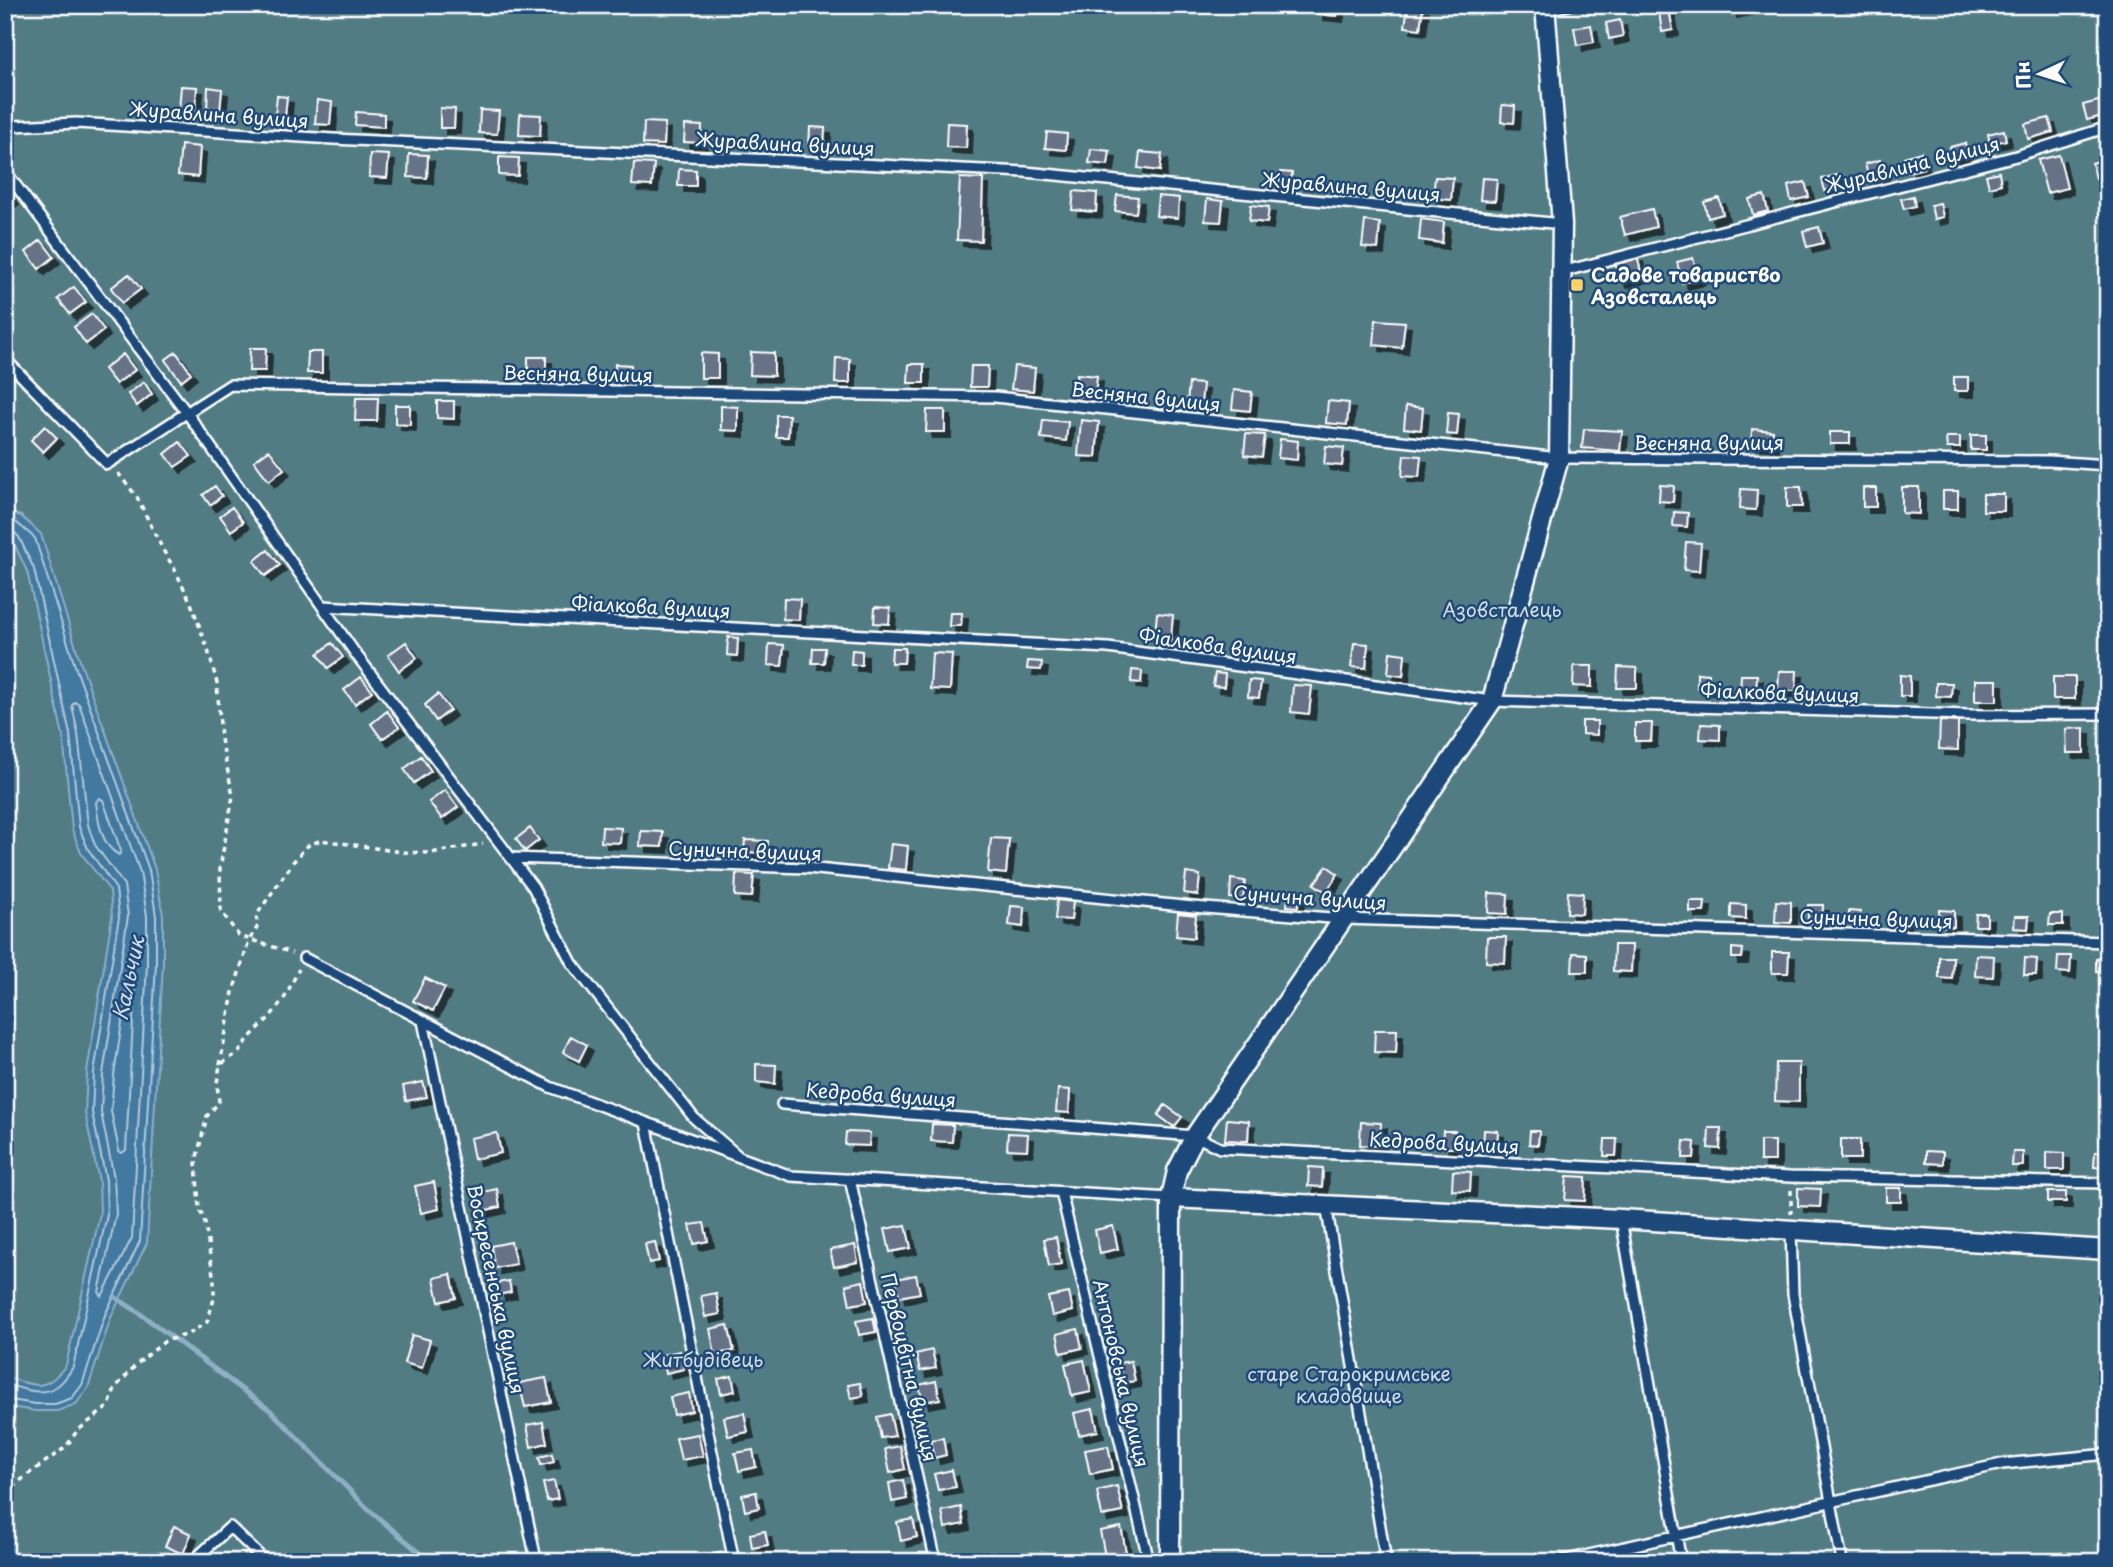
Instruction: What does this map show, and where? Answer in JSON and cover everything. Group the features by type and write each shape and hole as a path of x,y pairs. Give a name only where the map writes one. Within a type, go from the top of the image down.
{"street":[{"path":"1170,1562 1171,1198 1177,1171 1195,1136 1492,701 1559,458 1562,224 1545,7"},
{"path":"1171,1198 1621,1219 2108,1250"}],"lane":[{"path":"1510,5 1569,5"},
{"name":"Журавлина вулиця","path":"5,130 13,126 77,123 333,139 1025,172 1562,224"},
{"name":"Журавлина вулиця","path":"1561,272 2016,156 2108,127"},
{"path":"5,171 187,413 322,606 533,887 572,963 694,1118 738,1156"},
{"path":"5,359 107,464"},
{"name":"Весняна вулиця","path":"107,464 230,385 995,397 1559,458 2049,461 2108,465"},
{"name":"Фіалкова вулиця","path":"322,606 1108,648 1492,701 1968,715 2108,714"},
{"name":"Сунична вулиця","path":"512,858 807,868 1343,919 2108,942"},
{"path":"304,958 550,1087 791,1176 1171,1198"},
{"name":"Воскресенська вулиця","path":"423,1021 535,1555 540,1562"},
{"name":"Кедрова вулиця","path":"782,1104 1195,1136 1220,1148 1790,1177 2108,1183"},
{"path":"646,1123 734,1562"},
{"name":"Первоцвітна вулиця","path":"850,1180 936,1562"},
{"name":"Антоновська вулиця","path":"1060,1192 1149,1562"},
{"path":"1326,1205 1386,1562"},
{"path":"1621,1219 1681,1562"},
{"path":"1791,1230 1793,1294 1842,1562"},
{"path":"1557,1562 2002,1464 2108,1454"},
{"path":"192,1562 230,1527 267,1562"}],"path":[{"path":"107,464 138,497 151,521 191,603 217,683 220,739 233,796 220,868 221,911 239,936 285,949 304,958 285,997 270,1017 239,1052 220,1065"},
{"path":"5,1494 66,1447 78,1431 109,1406 115,1388 137,1364 165,1342 189,1334 207,1322 214,1299 214,1281 205,1223 199,1207 196,1161 206,1116 219,1102 217,1083 233,992 249,941 258,926 256,916 293,862 307,846 321,840 402,852 430,853 499,842"},
{"path":"1790,1177 1791,1230"}],"green space":[{"name":"Азовсталець","path":"5,5 2108,5 2108,1562 5,1562"}],"water":[{"name":"Кальчик","path":"5,511 21,516 41,534 81,664 155,869 163,915 163,964 147,1243 111,1317 88,1388 76,1404 57,1411 35,1411 5,1406 5,1377 32,1384 45,1384 66,1365 100,1214 99,1181 85,1113 87,1072 112,917 110,891 81,853 72,829 63,736 27,571 13,541 5,533"}],"building":[{"path":"1318,5 1339,5 1337,16 1317,14"},
{"path":"1408,5 1423,6 1420,29 1405,27"},
{"path":"1730,5 1754,5 1754,7 1731,12"},
{"path":"1669,10 1673,30 1662,32 1659,12"},
{"path":"1620,20 1623,36 1609,39 1606,23"},
{"path":"1591,25 1594,42 1577,45 1574,28"},
{"path":"181,86 197,87 195,111 179,110"},
{"path":"208,87 222,89 220,112 207,111"},
{"path":"277,96 287,97 285,117 275,116"},
{"path":"317,100 332,102 330,125 315,124"},
{"path":"2102,100 2106,115 2087,120 2083,105"},
{"path":"1502,105 1515,106 1514,123 1501,122"},
{"path":"440,108 455,109 454,128 440,128"},
{"path":"480,110 499,111 497,134 479,133"},
{"path":"356,112 384,114 384,127 355,125"},
{"path":"520,114 541,115 540,136 519,135"},
{"path":"2049,118 2053,132 2028,139 2025,124"},
{"path":"644,122 665,123 664,145 643,144"},
{"path":"947,123 967,124 966,148 946,147"},
{"path":"685,125 702,126 701,143 684,142"},
{"path":"810,127 825,128 824,148 809,148"},
{"path":"2004,130 2006,140 1990,144 1988,134"},
{"path":"1047,132 1067,134 1066,150 1045,148"},
{"path":"1965,143 1968,155 1953,159 1950,147"},
{"path":"181,145 200,147 198,177 178,175"},
{"path":"1091,149 1110,151 1108,165 1089,163"},
{"path":"1140,152 1162,154 1160,171 1138,168"},
{"path":"1921,152 1924,168 1908,172 1904,157"},
{"path":"370,154 389,155 387,178 369,177"},
{"path":"409,154 428,155 427,178 408,177"},
{"path":"2059,155 2067,188 2047,193 2038,160"},
{"path":"499,157 519,158 518,176 499,175"},
{"path":"2105,159 2108,175 2096,178 2092,163"},
{"path":"1880,160 1884,179 1870,182 1865,164"},
{"path":"634,163 654,164 652,186 632,185"},
{"path":"679,169 696,170 696,186 678,186"},
{"path":"1281,172 1292,173 1291,183 1280,182"},
{"path":"1999,172 2001,184 1989,187 1986,175"},
{"path":"1837,175 1840,187 1825,191 1822,179"},
{"path":"1435,177 1453,178 1451,200 1433,198"},
{"path":"960,178 983,179 981,241 957,240"},
{"path":"1482,178 1497,179 1495,201 1480,200"},
{"path":"1805,182 1809,197 1791,201 1788,186"},
{"path":"5,188 13,198 5,204"},
{"path":"1074,191 1097,193 1096,212 1072,210"},
{"path":"1117,195 1138,197 1136,213 1115,211"},
{"path":"1764,195 1768,211 1753,215 1749,199"},
{"path":"1158,196 1179,198 1178,218 1156,216"},
{"path":"1913,196 1915,206 1904,209 1901,199"},
{"path":"1719,198 1723,214 1708,218 1704,202"},
{"path":"1207,199 1223,201 1221,222 1205,221"},
{"path":"1940,203 1943,217 1934,219 1931,205"},
{"path":"1251,205 1269,207 1267,223 1249,221"},
{"path":"1652,209 1656,227 1625,235 1620,217"},
{"path":"1421,219 1444,222 1442,243 1419,240"},
{"path":"1365,221 1380,223 1378,249 1362,247"},
{"path":"1819,227 1823,243 1807,247 1803,231"},
{"path":"41,240 54,257 39,269 26,252"},
{"path":"1637,256 1642,276 1620,282 1615,262"},
{"path":"1693,258 1699,279 1682,283 1677,262"},
{"path":"129,274 141,289 122,303 111,288"},
{"path":"74,287 86,302 70,314 58,299"},
{"path":"92,314 104,330 86,344 74,327"},
{"path":"1376,320 1405,322 1402,348 1374,345"},
{"path":"250,348 266,348 265,371 249,371"},
{"path":"176,352 191,373 181,381 165,360"},
{"path":"308,352 322,352 322,373 307,373"},
{"path":"751,352 774,353 774,376 750,375"},
{"path":"701,353 718,354 718,378 701,378"},
{"path":"123,354 135,370 116,384 104,369"},
{"path":"528,357 546,357 546,378 528,377"},
{"path":"836,358 850,359 850,383 835,383"},
{"path":"615,364 631,365 630,382 615,382"},
{"path":"909,364 924,364 924,383 908,383"},
{"path":"971,366 988,366 987,387 970,387"},
{"path":"1014,366 1035,368 1033,391 1011,389"},
{"path":"1077,374 1097,376 1095,397 1075,395"},
{"path":"1954,377 1968,377 1968,391 1954,391"},
{"path":"144,382 152,394 137,406 128,394"},
{"path":"1189,383 1203,384 1201,404 1187,403"},
{"path":"1234,390 1252,392 1250,411 1232,409"},
{"path":"356,398 378,398 377,421 355,421"},
{"path":"437,401 454,401 454,419 437,418"},
{"path":"1328,401 1349,403 1347,425 1326,423"},
{"path":"395,405 410,405 410,425 395,424"},
{"path":"721,406 738,407 738,431 721,430"},
{"path":"1406,406 1423,408 1421,430 1404,428"},
{"path":"927,410 945,410 945,432 926,432"},
{"path":"1448,413 1459,414 1457,435 1446,434"},
{"path":"776,415 789,415 788,437 776,437"},
{"path":"1043,420 1068,422 1066,441 1041,438"},
{"path":"1081,420 1099,422 1096,457 1078,456"},
{"path":"45,426 57,438 43,452 31,440"},
{"path":"1584,429 1622,431 1620,451 1582,448"},
{"path":"1752,429 1773,431 1773,445 1751,443"},
{"path":"1830,432 1850,432 1850,444 1830,444"},
{"path":"1246,434 1265,435 1262,457 1244,455"},
{"path":"1971,435 1986,435 1986,450 1971,450"},
{"path":"1946,437 1960,437 1960,448 1947,448"},
{"path":"1280,439 1298,441 1297,460 1278,458"},
{"path":"180,442 191,456 175,467 165,454"},
{"path":"1326,446 1344,448 1342,466 1324,464"},
{"path":"269,450 284,469 269,481 254,461"},
{"path":"1404,455 1421,456 1419,477 1402,476"},
{"path":"1660,485 1674,486 1673,502 1659,501"},
{"path":"215,486 222,496 210,505 203,495"},
{"path":"1787,487 1801,487 1802,507 1787,507"},
{"path":"1902,487 1919,487 1919,514 1902,513"},
{"path":"1863,488 1876,488 1876,507 1863,507"},
{"path":"1741,489 1757,490 1756,510 1740,509"},
{"path":"1943,491 1958,491 1958,509 1943,509"},
{"path":"1983,494 2004,494 2004,511 1983,511"},
{"path":"232,507 243,522 231,531 220,516"},
{"path":"1674,512 1688,513 1687,527 1673,526"},
{"path":"1686,542 1701,543 1699,571 1684,570"},
{"path":"268,550 280,565 265,576 254,561"},
{"path":"784,598 800,599 799,620 783,619"},
{"path":"875,607 890,608 889,624 874,623"},
{"path":"950,613 962,613 961,626 949,626"},
{"path":"1157,613 1173,615 1170,648 1154,646"},
{"path":"728,637 738,638 737,656 727,655"},
{"path":"406,642 417,658 399,671 388,655"},
{"path":"332,643 343,657 328,668 318,654"},
{"path":"1354,643 1368,644 1366,668 1351,667"},
{"path":"769,644 784,645 782,666 768,665"},
{"path":"813,648 825,648 824,663 812,663"},
{"path":"892,648 905,648 904,663 891,663"},
{"path":"852,650 862,651 862,665 851,665"},
{"path":"1390,652 1405,654 1403,676 1388,674"},
{"path":"932,653 952,654 950,690 930,689"},
{"path":"1028,661 1042,662 1041,670 1027,669"},
{"path":"1574,666 1592,666 1592,687 1573,686"},
{"path":"1618,667 1637,668 1637,688 1617,688"},
{"path":"1132,670 1142,671 1141,683 1131,682"},
{"path":"1779,671 1797,671 1796,691 1778,691"},
{"path":"1215,673 1225,674 1224,687 1213,686"},
{"path":"1697,673 1709,674 1708,689 1697,688"},
{"path":"1741,675 1757,675 1756,695 1740,695"},
{"path":"1900,675 1910,676 1910,696 1900,696"},
{"path":"361,677 372,691 355,704 344,690"},
{"path":"2053,677 2075,677 2075,699 2053,699"},
{"path":"1249,680 1261,681 1259,698 1248,697"},
{"path":"1975,680 1997,680 1997,701 1975,701"},
{"path":"1936,683 1952,683 1951,697 1936,696"},
{"path":"1293,685 1312,686 1309,714 1291,712"},
{"path":"438,694 450,710 436,721 425,705"},
{"path":"387,711 399,727 382,739 371,724"},
{"path":"1582,721 1597,721 1597,735 1582,734"},
{"path":"1940,721 1958,722 1958,750 1939,749"},
{"path":"1635,723 1652,723 1651,741 1635,741"},
{"path":"1701,724 1720,725 1720,740 1700,739"},
{"path":"2084,728 2084,753 2067,753 2066,729"},
{"path":"421,756 431,771 414,783 404,769"},
{"path":"445,790 458,807 442,819 429,802"},
{"path":"602,827 621,828 620,843 601,842"},
{"path":"530,828 539,840 525,851 516,839"},
{"path":"641,831 663,832 662,847 640,846"},
{"path":"991,838 1009,839 1006,874 988,872"},
{"path":"745,840 768,841 767,853 744,852"},
{"path":"891,844 908,846 906,870 888,868"},
{"path":"1327,866 1338,874 1326,892 1314,884"},
{"path":"1186,873 1200,875 1198,895 1184,893"},
{"path":"736,874 754,875 752,897 735,896"},
{"path":"1231,879 1245,881 1243,899 1230,898"},
{"path":"1289,890 1299,891 1298,907 1287,906"},
{"path":"1568,892 1583,893 1582,914 1567,913"},
{"path":"1489,893 1508,894 1507,914 1488,913"},
{"path":"1057,900 1073,902 1071,920 1055,919"},
{"path":"1690,901 1705,901 1704,912 1690,912"},
{"path":"1776,901 1791,902 1791,923 1775,922"},
{"path":"1731,904 1746,905 1746,919 1731,918"},
{"path":"1808,905 1823,905 1822,924 1808,923"},
{"path":"1011,906 1024,907 1023,927 1009,925"},
{"path":"1939,910 1954,911 1954,927 1939,926"},
{"path":"1849,911 1860,912 1860,923 1849,923"},
{"path":"1178,913 1196,915 1194,938 1176,936"},
{"path":"1976,914 1987,914 1987,926 1975,926"},
{"path":"2050,914 2063,914 2063,925 2049,925"},
{"path":"1891,916 1905,917 1904,927 1890,927"},
{"path":"2015,916 2029,916 2028,929 2014,928"},
{"path":"1487,937 1506,937 1505,963 1486,962"},
{"path":"1614,945 1632,945 1631,972 1613,971"},
{"path":"1732,948 1743,949 1742,958 1732,958"},
{"path":"1772,952 1789,952 1788,973 1772,973"},
{"path":"1573,953 1587,954 1587,972 1572,972"},
{"path":"1976,955 1994,956 1993,977 1975,976"},
{"path":"2058,956 2071,956 2070,973 2057,972"},
{"path":"1939,957 1953,957 1952,979 1939,978"},
{"path":"2025,958 2037,959 2036,975 2024,975"},
{"path":"2096,959 2108,960 2108,972 2096,971"},
{"path":"425,978 445,988 433,1011 413,1001"},
{"path":"1375,1030 1397,1030 1396,1053 1374,1052"},
{"path":"571,1036 587,1045 579,1061 563,1052"},
{"path":"1776,1063 1799,1063 1799,1102 1775,1101"},
{"path":"756,1064 776,1065 775,1084 756,1082"},
{"path":"423,1082 427,1097 406,1101 403,1086"},
{"path":"1058,1089 1070,1090 1069,1113 1056,1112"},
{"path":"1165,1105 1182,1117 1174,1127 1158,1115"},
{"path":"1227,1119 1249,1121 1248,1141 1225,1140"},
{"path":"1361,1122 1381,1123 1380,1146 1360,1145"},
{"path":"932,1124 953,1125 952,1142 931,1141"},
{"path":"1709,1128 1721,1128 1720,1149 1708,1148"},
{"path":"1484,1130 1498,1131 1497,1150 1483,1150"},
{"path":"1443,1131 1455,1131 1454,1148 1442,1148"},
{"path":"1530,1131 1539,1131 1538,1145 1529,1144"},
{"path":"846,1132 870,1133 869,1146 845,1145"},
{"path":"497,1133 501,1153 474,1159 470,1138"},
{"path":"1008,1133 1028,1134 1027,1150 1007,1149"},
{"path":"1605,1139 1617,1139 1616,1156 1604,1156"},
{"path":"1841,1139 1860,1139 1860,1159 1841,1159"},
{"path":"1684,1141 1695,1142 1694,1158 1683,1158"},
{"path":"1760,1141 1775,1141 1775,1161 1760,1161"},
{"path":"1926,1151 1943,1152 1943,1164 1926,1163"},
{"path":"2013,1152 2023,1152 2023,1166 2012,1166"},
{"path":"2047,1152 2064,1153 2064,1170 2047,1170"},
{"path":"2095,1152 2106,1152 2106,1168 2094,1167"},
{"path":"1309,1167 1323,1168 1322,1187 1308,1186"},
{"path":"1453,1171 1471,1172 1470,1191 1452,1190"},
{"path":"1567,1176 1586,1177 1585,1201 1565,1200"},
{"path":"434,1182 439,1209 421,1213 415,1186"},
{"path":"1798,1188 1821,1189 1820,1207 1798,1206"},
{"path":"1886,1188 1901,1188 1901,1202 1886,1202"},
{"path":"497,1189 500,1207 482,1211 479,1193"},
{"path":"2048,1192 2066,1192 2066,1202 2048,1202"},
{"path":"704,1223 708,1241 694,1244 690,1225"},
{"path":"906,1225 911,1248 890,1252 885,1229"},
{"path":"1113,1226 1118,1249 1100,1253 1095,1230"},
{"path":"1056,1237 1061,1264 1049,1266 1044,1239"},
{"path":"511,1242 516,1264 495,1268 491,1246"},
{"path":"655,1242 659,1261 649,1263 645,1244"},
{"path":"855,1245 858,1262 834,1267 830,1250"},
{"path":"451,1274 456,1298 439,1302 434,1278"},
{"path":"916,1275 920,1293 899,1297 896,1279"},
{"path":"509,1281 511,1292 499,1295 497,1283"},
{"path":"863,1281 867,1302 850,1305 846,1285"},
{"path":"716,1293 720,1314 705,1317 701,1296"},
{"path":"1069,1293 1073,1311 1052,1316 1048,1297"},
{"path":"873,1318 876,1332 859,1335 856,1321"},
{"path":"728,1325 734,1351 715,1354 710,1329"},
{"path":"1078,1329 1082,1348 1061,1353 1057,1334"},
{"path":"412,1335 430,1340 422,1368 404,1363"},
{"path":"932,1350 936,1368 920,1371 916,1354"},
{"path":"680,1351 684,1369 666,1373 662,1355"},
{"path":"1084,1360 1091,1392 1072,1396 1065,1364"},
{"path":"1131,1361 1135,1381 1123,1383 1119,1363"},
{"path":"732,1376 735,1391 721,1394 718,1379"},
{"path":"546,1378 551,1402 525,1407 519,1383"},
{"path":"936,1381 940,1399 923,1402 919,1385"},
{"path":"860,1383 863,1396 851,1398 848,1385"},
{"path":"689,1393 692,1411 674,1415 670,1397"},
{"path":"1093,1409 1098,1431 1079,1435 1074,1413"},
{"path":"744,1413 748,1432 728,1436 724,1417"},
{"path":"890,1414 895,1436 881,1438 877,1417"},
{"path":"543,1422 547,1443 531,1447 527,1425"},
{"path":"698,1434 703,1456 681,1460 676,1438"},
{"path":"943,1438 946,1455 934,1458 930,1440"},
{"path":"900,1446 905,1469 890,1473 885,1449"},
{"path":"1108,1446 1113,1469 1090,1474 1085,1450"},
{"path":"753,1450 756,1467 739,1471 735,1453"},
{"path":"552,1454 554,1462 541,1465 539,1457"},
{"path":"952,1470 956,1487 938,1490 934,1474"},
{"path":"903,1480 907,1499 892,1502 889,1483"},
{"path":"554,1481 558,1499 547,1501 543,1483"},
{"path":"1117,1486 1123,1512 1102,1516 1097,1491"},
{"path":"756,1492 759,1508 745,1511 742,1495"},
{"path":"961,1507 964,1524 945,1528 942,1511"},
{"path":"913,1519 917,1537 901,1541 897,1522"},
{"path":"174,1526 191,1534 183,1554 165,1546"},
{"path":"1121,1527 1126,1552 1105,1556 1100,1531"},
{"path":"765,1531 768,1545 752,1548 750,1534"},
{"path":"721,1553 723,1562 706,1562 705,1556"}],"waterway":[{"path":"115,1297 271,1411 369,1510 431,1562"}],"place":[{"name":"Садове товариство Азовсталець","path":"1577,285"}],"park label":[{"name":"Житбудівець","path":"703,1359"},
{"name":"старе Старокримське кладовище","path":"1349,1384"}]}
